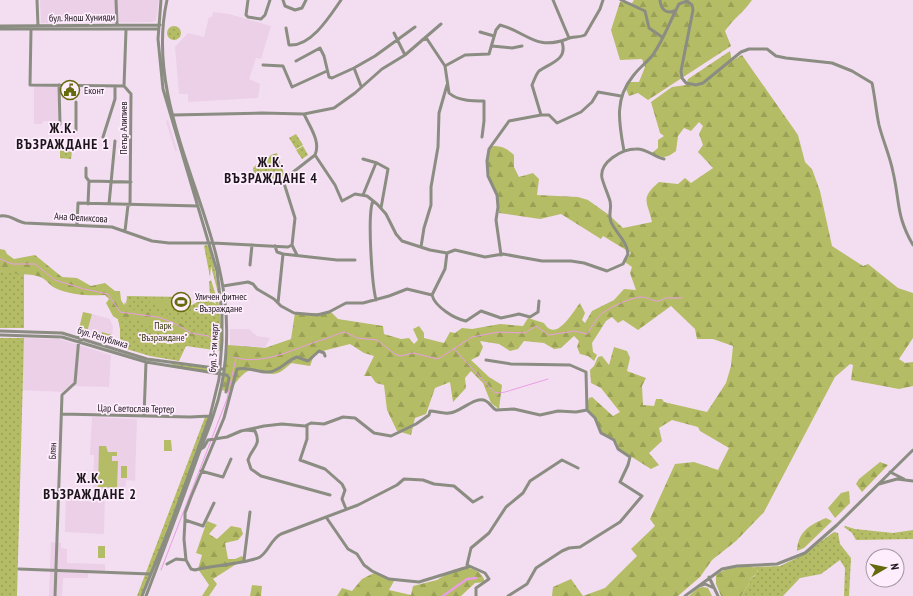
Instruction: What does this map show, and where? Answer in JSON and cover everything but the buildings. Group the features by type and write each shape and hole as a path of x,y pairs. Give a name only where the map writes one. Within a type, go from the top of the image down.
{"street":[{"path":"37,0 38,26"},
{"path":"116,0 117,24"},
{"name":"бул. 3-ти март","path":"161,0 158,29 159,56 163,89 198,206 211,243 222,314 222,369"},
{"name":"бул. 3-ти март","path":"142,596 169,529 210,416 222,369 226,328 223,286 174,115 165,76 163,29 167,0"},
{"path":"248,0 246,15 248,17 261,19 265,15 270,0"},
{"path":"283,0 285,6 295,10 302,8 306,0"},
{"path":"286,28 289,45 308,40 316,33 341,0"},
{"path":"552,0 569,38"},
{"path":"445,66 465,55 490,55 494,36 500,25 536,42 562,42 569,38 581,37 587,33 600,9 603,0"},
{"path":"621,0 645,11 649,28 662,38"},
{"path":"660,0 664,11 672,12 676,10"},
{"path":"624,151 619,114 621,96 634,75 646,65 662,38 679,4 685,1 690,2 693,7 681,71 682,78 686,83 696,85 703,83 741,52 749,49 767,49 776,56 832,63 852,71 872,83 877,102 880,126 894,173 898,211 901,221 913,245"},
{"name":"бул. Янош Хунияди","path":"0,26 117,24 164,25"},
{"path":"174,115 262,113 304,114 334,108 355,93 361,86 382,69 405,55 441,24"},
{"path":"296,61 320,48 324,56 329,77 332,78 354,68 397,41 415,27"},
{"name":"бул. Янош Хунияди","path":"0,29 163,29"},
{"path":"31,30 30,85 124,86"},
{"name":"Петър Алипиев","path":"125,230 129,205 132,150 130,145 131,94 124,86 126,30"},
{"path":"480,32 494,36"},
{"path":"394,33 405,55"},
{"path":"422,40 427,39 445,66 449,93 455,98 484,101 482,136"},
{"path":"541,116 532,85 538,72 552,65 559,59 564,50 562,42"},
{"path":"492,46 512,48 522,46"},
{"path":"263,65 284,67 292,87 327,71"},
{"path":"354,68 361,86"},
{"path":"59,85 60,124"},
{"path":"421,247 424,228 431,205 431,187 438,147 439,113 447,85"},
{"path":"103,137 115,99 115,86"},
{"path":"501,254 496,220 498,207 497,195 488,176 487,156 493,142 508,121 549,115 557,123 582,112 592,102 598,92 621,96"},
{"path":"76,102 76,130"},
{"path":"297,255 292,245 295,218 283,180 315,155 317,150 317,142 304,114"},
{"path":"109,204 115,141"},
{"path":"315,155 335,185 342,201 355,194 363,195 373,201 386,214 399,238 406,243 447,253 455,250 485,257 501,254 542,261 555,260 584,263 607,271 623,264 627,257 628,251 621,235 610,220 610,202 602,178 602,173 608,163 624,151 638,149 664,159"},
{"path":"363,159 386,167 389,172 381,208"},
{"path":"363,195 376,163"},
{"path":"86,168 86,177 89,181 88,204"},
{"path":"89,181 131,182"},
{"path":"373,201 370,218 372,246 371,275 376,300"},
{"path":"77,225 78,203 198,206"},
{"name":"Ана Феликсова","path":"0,216 8,216 19,223 112,227 125,230 155,242 275,246 292,245"},
{"path":"250,265 252,245"},
{"path":"275,246 276,252 283,254 337,260 355,260"},
{"path":"447,253 445,269 432,295 435,303 458,319 466,321 481,310 501,318 519,314 530,317 538,312 538,301"},
{"path":"278,303 283,254"},
{"path":"223,286 248,282 294,313 317,314 329,312 346,303 363,303 407,289 432,295"},
{"name":"бул. Република","path":"0,331 57,332 79,337 147,361 222,369"},
{"name":"бул. Република","path":"0,336 54,336 78,341 147,361 221,374"},
{"name":"Блян","path":"55,596 62,395 73,386 76,378 79,337"},
{"path":"325,356 324,353 319,351 308,361 298,357 288,361 281,367 268,372 248,368 237,369 219,431 213,439 185,512 184,539 188,566 195,570 259,557 275,537 346,510 393,487 404,479 423,480 434,484 454,486 473,502 482,498"},
{"path":"486,360 511,364 570,365 586,372 587,410 595,418 601,433 614,440 618,449 630,457 620,482 642,496 620,522 580,547 569,548 562,551 536,568 527,584 508,596"},
{"path":"144,416 147,361"},
{"path":"221,374 229,377 229,393"},
{"name":"бул. 3-ти март","path":"146,596 215,412 220,390 221,374"},
{"path":"220,390 229,393"},
{"path":"201,449 208,440 231,436 241,431 264,426 324,424 338,417 352,417 360,420 374,433 391,436 416,424 429,415 430,411 449,413 462,409 469,402 483,400 496,410 514,409 540,415 558,411 576,412 587,410"},
{"name":"Цар Светослав Тертер","path":"62,414 210,416"},
{"path":"307,425 307,439 300,460 325,469 342,484 345,490 342,499 346,510"},
{"path":"241,431 254,430 256,432 258,444 248,460 251,470 256,473 330,495"},
{"path":"685,596 708,577 728,567 777,564 805,553 837,525 913,450"},
{"path":"201,471 223,477 231,459"},
{"path":"468,567 467,563 471,548 489,533 506,507 523,493 530,481 562,460 578,468"},
{"path":"898,478 897,472 899,464"},
{"path":"890,472 898,478 913,481"},
{"path":"878,484 898,478"},
{"path":"185,520 203,526 214,503"},
{"path":"244,560 250,512"},
{"path":"326,517 348,549 357,554 364,565 372,571 389,579 398,581 424,581 468,567 485,573 489,579 476,588 476,596"},
{"path":"167,564 176,559 186,560"},
{"path":"19,569 150,574"},
{"path":"713,574 712,581 715,590"},
{"path":"708,577 718,596"},
{"path":"697,587 706,584 715,590"}],"shaded area":[{"path":"40,0 159,0 156,21 41,23"},
{"path":"213,12 229,14 271,26 261,59 256,58 249,79 260,84 258,98 188,102 188,94 179,94 175,47 188,33 204,37 209,17 212,17"},
{"path":"34,86 58,86 58,122 43,121 42,124 34,124"},
{"path":"168,120 177,150 175,151 166,121"},
{"path":"92,314 110,319 113,327 111,344 86,336"},
{"path":"230,329 249,329 257,336 270,338 265,348 230,346"},
{"path":"24,338 59,339 111,355 109,387 72,386 61,392 22,390"},
{"path":"92,417 137,419 135,481 126,480 125,491 93,490 94,455 90,455"},
{"path":"66,494 105,495 104,534 65,532"},
{"path":"51,542 61,543 61,548 67,549 67,563 105,564 105,572 88,571 88,578 63,578 62,596 49,596"}],"green space":[{"path":"634,0 752,0 725,31 731,46 648,100 638,93 629,96 625,87 630,82 639,82 645,67 642,59 620,60 611,30 620,2 632,3"},
{"path":"174,26 179,28 181,33 179,38 174,40 169,38 167,33 169,28"},
{"path":"730,51 732,61 742,55 798,135 805,162 812,169 820,191 832,246 863,266 868,264 898,288 913,293 913,338 899,359 905,363 913,362 913,386 899,389 851,380 853,365 850,364 835,377 764,512 736,541 712,560 700,577 678,596 583,596 605,588 637,556 631,549 655,526 650,519 675,464 694,462 718,470 729,448 700,431 698,427 672,420 659,428 662,441 649,453 659,465 651,469 619,449 614,439 602,434 597,420 586,408 589,398 592,397 613,416 620,412 601,388 591,383 590,370 594,366 598,357 602,356 609,365 614,347 627,351 630,358 627,371 646,378 642,386 643,405 654,406 656,399 662,399 664,402 707,412 726,383 731,366 733,346 713,339 697,339 695,329 671,306 638,330 623,320 618,323 612,317 606,321 592,343 593,352 597,355 594,361 588,356 580,354 577,347 579,341 574,336 561,348 554,349 544,343 524,341 518,349 510,351 499,344 480,341 483,347 479,356 471,360 489,377 502,385 499,409 491,403 483,383 471,371 465,378 466,388 453,402 450,382 435,388 426,414 415,418 411,435 397,431 387,410 384,385 376,383 371,376 364,376 374,356 364,353 350,344 315,353 310,366 291,363 283,370 272,374 254,369 248,371 228,392 222,390 228,345 265,348 291,339 295,313 322,313 330,311 338,319 383,326 384,334 401,339 409,338 414,344 418,340 413,329 419,326 424,333 424,338 444,343 450,332 455,333 462,328 472,329 500,324 523,326 528,318 544,323 549,328 554,330 564,324 580,303 585,313 582,320 585,323 592,311 614,300 624,289 636,290 630,273 632,267 625,262 631,253 603,236 601,239 561,214 540,219 499,213 497,194 491,181 487,166 490,147 497,146 503,148 514,155 514,167 519,177 533,173 539,179 537,195 578,197 588,200 609,215 623,228 652,222 646,201 649,193 659,182 678,184 685,178 691,183 713,168 698,152 703,145 699,134 703,126 699,122 691,131 684,128 678,136 676,151 673,153 662,157 652,153 658,148 658,140 664,136 660,133 651,102 672,87 686,85 688,79"},
{"path":"296,134 303,145 296,149 289,138"},
{"path":"303,146 308,155 302,159 296,150"},
{"path":"60,150 72,152 71,159 60,158"},
{"path":"277,153 284,174 281,180 254,176 253,168 257,164"},
{"name":"Парк \"Възраждане\"","path":"206,245 209,246 218,292 211,266 210,277 204,246"},
{"path":"0,249 5,250 7,254 14,259 35,255 62,277 77,278 91,286 105,283 115,291 120,291 121,300 124,305 125,302 128,308 159,314 174,319 191,330 203,332 202,338 184,335 154,326 144,327 141,320 125,318 122,322 118,321 118,319 113,316 106,303 109,299 105,295 73,294 55,288 45,279 40,277 0,271"},
{"path":"0,271 24,274 24,328 0,328"},
{"name":"Парк \"Възраждане\"","path":"211,280 219,305 218,295 221,324 221,351 186,346 179,361 150,356 120,347 120,329 118,319 113,316 126,306 127,296 186,297 190,306 205,298 216,304 215,300 210,295 209,282"},
{"path":"150,298 177,299 177,309 160,309 160,304 150,304"},
{"path":"83,312 92,314 86,336 78,333"},
{"path":"102,332 112,335 110,344 100,340"},
{"path":"206,334 215,339 216,342 214,344 204,339"},
{"path":"0,338 24,338 17,596 0,596"},
{"path":"174,364 218,369 217,374 164,366"},
{"path":"210,416 169,529 142,596 137,596 205,417"},
{"path":"164,440 171,440 172,451 164,451"},
{"path":"99,446 106,446 108,452 117,452 117,456 112,456 112,461 118,461 117,488 98,487"},
{"path":"880,462 888,465 862,492 856,484 859,479"},
{"path":"121,466 127,466 127,478 121,478"},
{"path":"849,491 850,503 835,518 828,508 841,493"},
{"path":"826,518 832,521 804,548 797,551 802,534 814,523"},
{"path":"207,521 217,525 209,534 217,539 231,526 241,528 243,534 238,540 225,543 228,559 235,559 242,556 245,561 238,563 213,579 217,584 209,596 202,596 209,585 198,569 202,555 196,553"},
{"path":"844,527 855,529 893,533 913,530 913,539 856,540 852,533"},
{"path":"834,532 838,533 840,544 851,558 849,596 844,596 845,568 840,560 821,574 800,578 783,596 741,596 751,578 755,576 758,571 754,567 780,566 799,557"},
{"path":"98,546 105,546 105,558 98,558"},
{"path":"746,566 758,568 757,574 751,578 741,596 721,596 716,584 716,575 726,569"},
{"path":"463,567 477,571 482,575 485,582 475,583 461,596 337,596 342,588 352,591 362,579 374,573 394,581 389,590 411,595 413,586 437,580 453,570"},
{"path":"571,579 583,596 552,596 553,587"},
{"path":"252,585 262,586 261,596 250,596"},
{"path":"698,588 708,588 712,596 689,596"}],"waterway":[{"path":"0,259 12,264 35,264 55,280 84,289 108,294 120,312 157,317 172,322 191,333 208,336 217,341"},
{"path":"233,357 256,360 268,358 345,332 357,338 377,340 395,354 400,356 413,353 438,359 472,337 499,332 525,333 536,326 549,335 575,331 587,334 601,314 628,300 638,297 656,301 665,298 682,298"},
{"path":"454,349 494,392 505,392 548,379"},
{"path":"161,570 227,399 236,358"},
{"path":"443,596 467,579 476,578"}],"place":[{"name":"Еконт","path":"70,90"},
{"name":"Уличен фитнес - Възраждане","path":"181,302"}],"district":[{"name":"Ж.К. ВЪЗРАЖДАНЕ 1","path":"63,136"},
{"name":"Ж.К. ВЪЗРАЖДАНЕ 4","path":"271,170"},
{"name":"Ж.К. ВЪЗРАЖДАНЕ 2","path":"90,486"}]}
